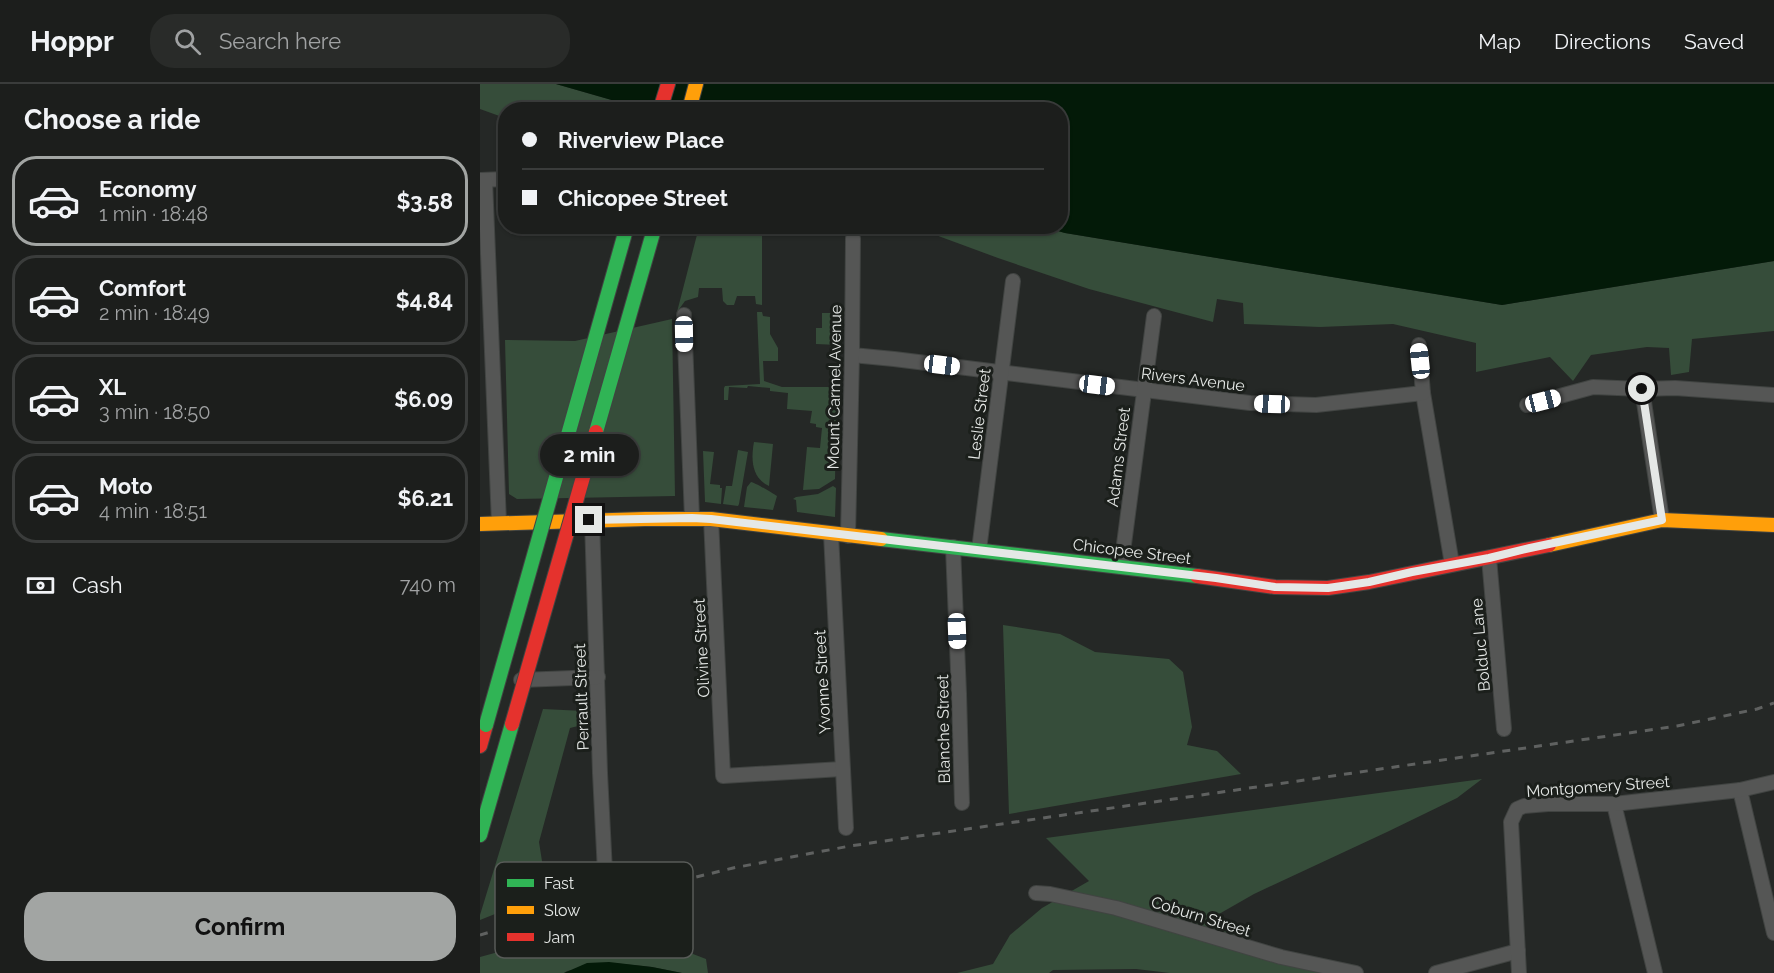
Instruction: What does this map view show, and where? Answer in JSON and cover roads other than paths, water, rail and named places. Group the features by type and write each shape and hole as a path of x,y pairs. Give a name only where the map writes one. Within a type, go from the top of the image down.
{"main road":[{"path":"662,102 668,84"},
{"path":"691,102 696,84"},
{"path":"480,746 625,234"},
{"path":"480,835 653,234"},
{"name":"Chicopee Street","path":"480,524 711,519 1237,580 1275,587 1328,588 1489,558 1662,520 1774,525"}],"street":[{"path":"498,179 482,180 499,524"},
{"name":"Mount Carmel Avenue","path":"848,536 852,238"},
{"name":"Leslie Street","path":"979,550 1013,281"},
{"path":"684,315 692,518"},
{"name":"Adams Street","path":"1121,567 1154,316"},
{"path":"1419,345 1423,393 1452,564"},
{"name":"Rivers Avenue","path":"852,355 894,358 1250,403 1316,405 1423,393"},
{"path":"1527,405 1593,387 1675,388 1774,395"},
{"path":"1642,389 1662,520"},
{"name":"Olivine Street","path":"711,519 723,776 842,769"},
{"name":"Perrault Street","path":"592,520 604,862"},
{"name":"Yvonne Street","path":"831,534 846,828"},
{"name":"Blanche Street","path":"953,547 962,803"},
{"name":"Bolduc Lane","path":"1489,558 1504,729"},
{"path":"484,681 598,677"},
{"name":"Montgomery Street","path":"1519,973 1511,822 1517,809 1524,806 1614,804 1740,790 1774,782"},
{"path":"1740,790 1774,933"},
{"path":"1614,804 1655,973"},
{"name":"Coburn Street","path":"1036,893 1116,908 1281,957 1356,973"},
{"path":"1436,973 1518,951"}],"railway":[{"path":"693,878 850,846 1677,726 1757,709 1774,703"},
{"path":"480,935 495,931"}]}
